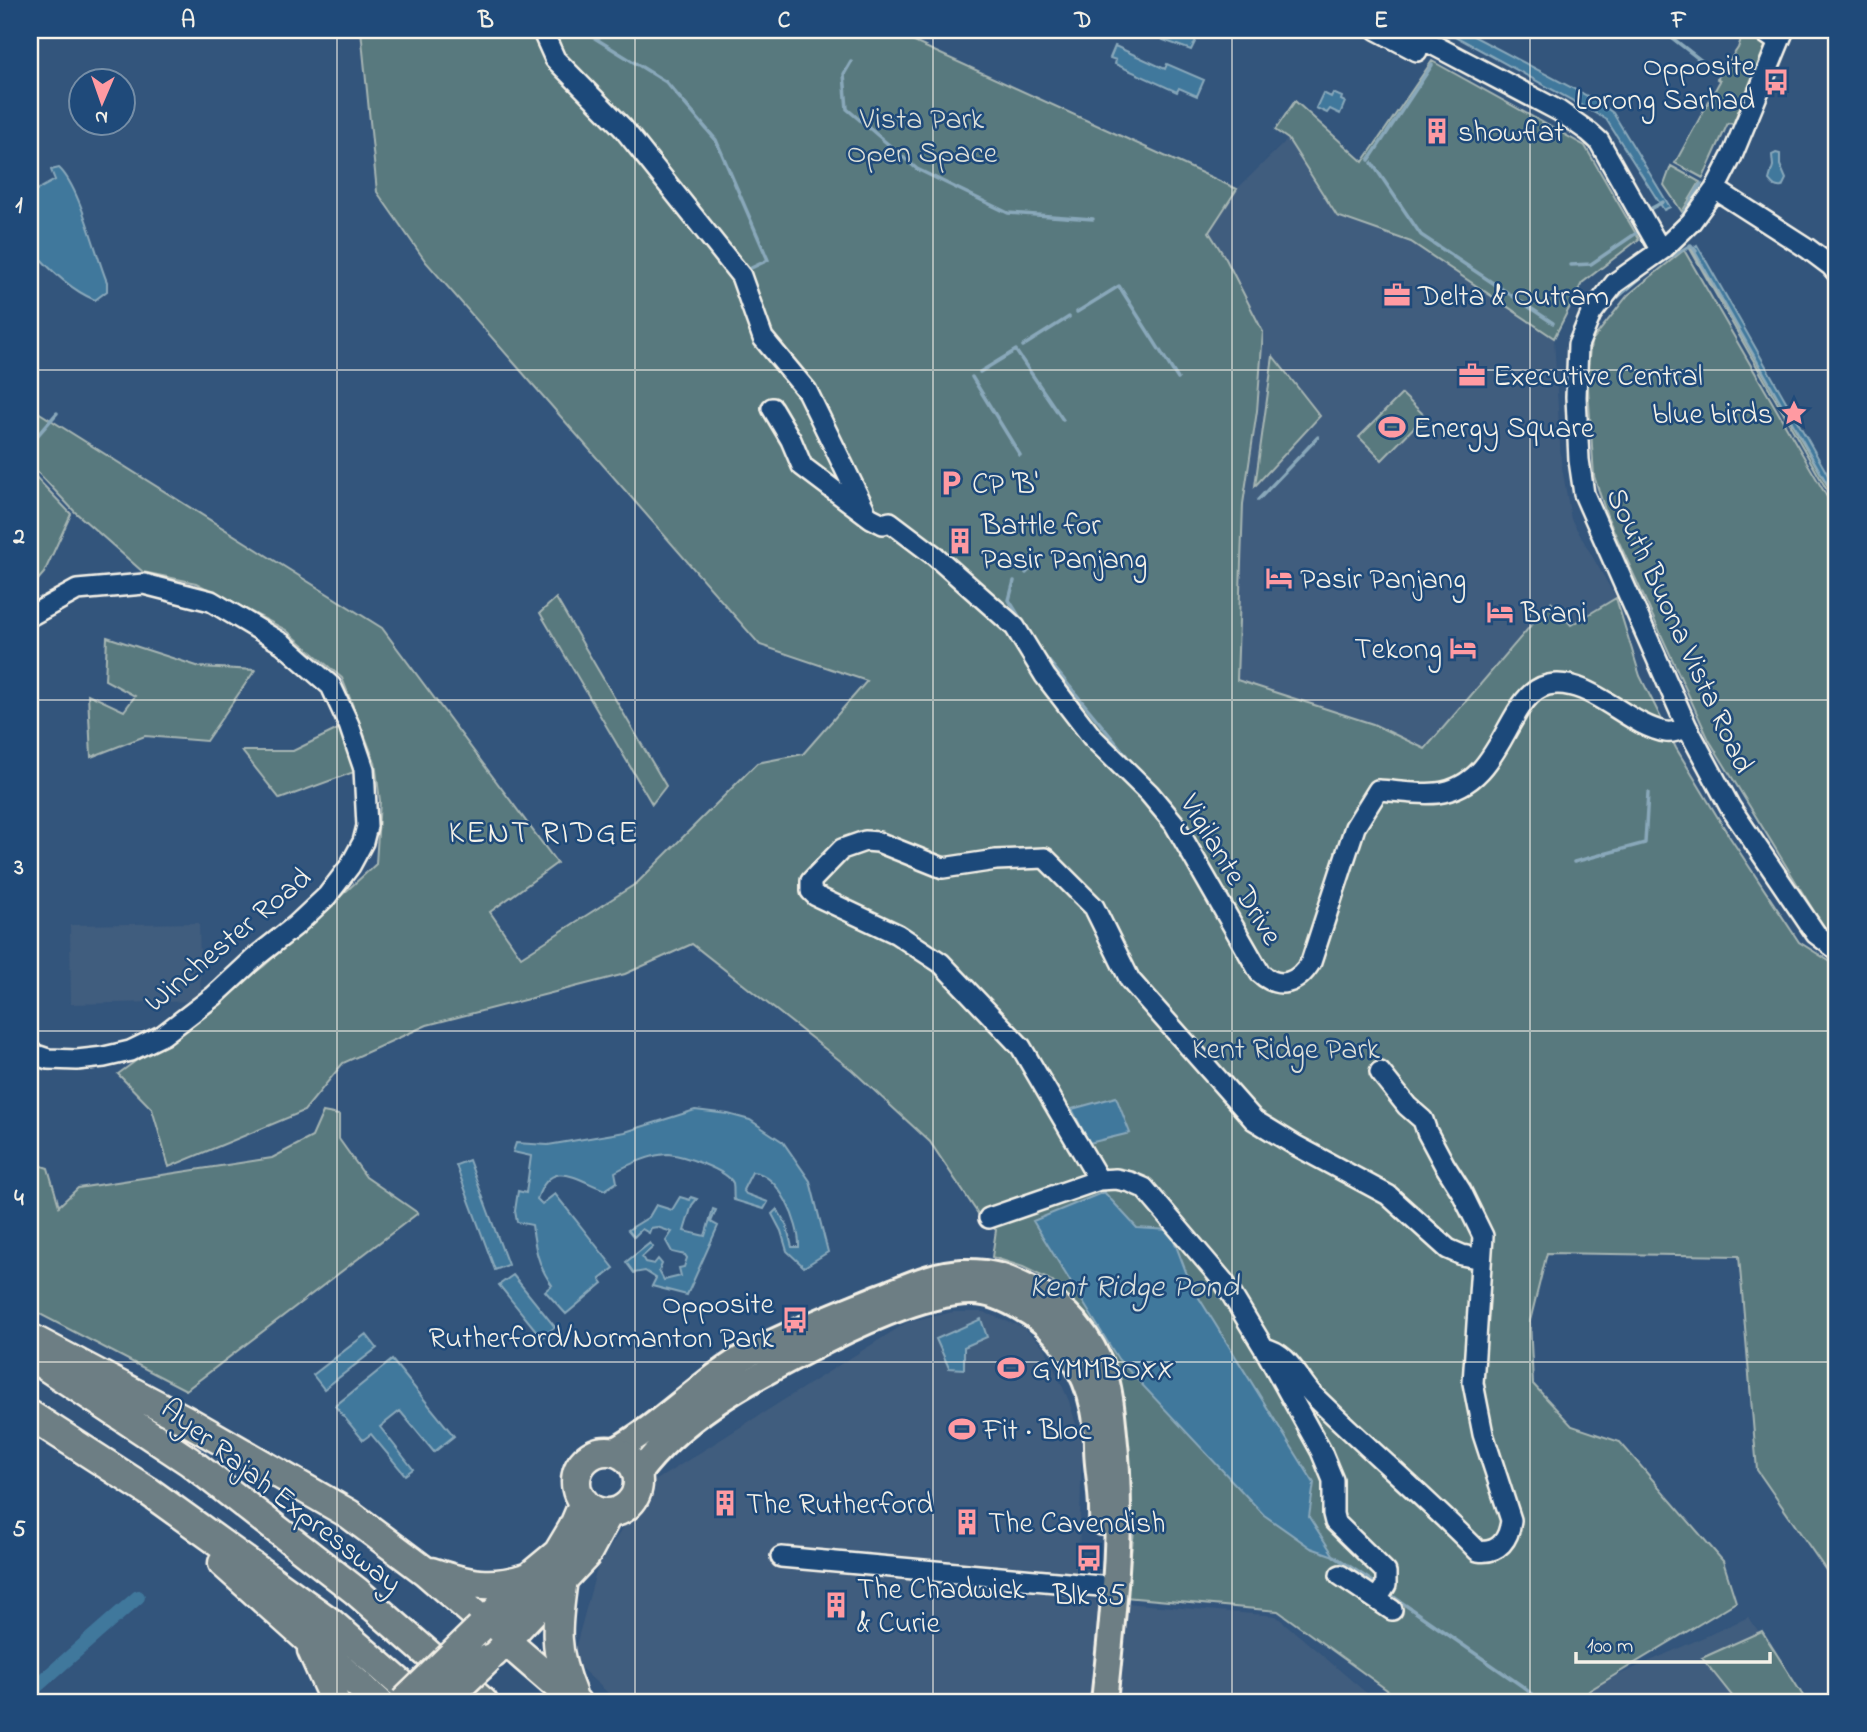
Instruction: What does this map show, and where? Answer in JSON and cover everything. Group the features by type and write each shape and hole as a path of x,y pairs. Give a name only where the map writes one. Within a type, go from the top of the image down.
{"highway":[{"path":"30,1338 268,1466 349,1514 425,1571 493,1634 575,1701"},
{"name":"Ayer Rajah Expressway","path":"30,1355 189,1461 356,1591 483,1702"},
{"path":"30,1415 148,1491 330,1622 422,1702"},
{"path":"604,1450 614,1451 625,1455 634,1464 638,1485 633,1497 620,1510 596,1508 578,1489 577,1475 582,1463 593,1455 604,1450"},
{"path":"148,1491 246,1585 378,1702"},
{"path":"443,1702 493,1634 529,1577 558,1553 573,1528 596,1508"},
{"path":"404,1702 563,1579 586,1555 596,1508"},
{"path":"425,1571 459,1581 490,1585 506,1585 529,1577"},
{"path":"563,1579 558,1612 557,1649 561,1669 575,1701"},
{"path":"306,1636 335,1702"}],"main road":[{"path":"614,1451 750,1354 828,1317 921,1280 963,1272 1003,1275 1041,1294 1067,1312 1091,1345 1106,1378 1112,1414 1118,1515 1115,1588 1104,1702"},
{"path":"638,1474 660,1447 710,1407 763,1373 836,1335 927,1299 973,1292 992,1294 1037,1317 1060,1338 1080,1371 1094,1410 1103,1508 1091,1702"}],"street":[{"path":"542,30 555,59 623,128 741,276 763,338 807,391 866,512"},
{"path":"1377,30 1434,59"},
{"path":"1405,30 1559,111 1589,132 1599,141 1662,249"},
{"name":"South Buona Vista Road","path":"1773,35 1732,156 1715,189 1691,222 1662,249 1615,283 1591,314 1578,345 1578,448 1584,494 1687,727 1730,807 1816,934 1837,950"},
{"path":"1715,189 1798,242 1837,273"},
{"path":"772,408 791,440 802,466 866,512"},
{"name":"Vigilante Drive","path":"866,512 883,524 890,522 918,542 1014,627 1045,676 1092,737 1149,793 1174,823 1260,973 1275,982 1296,981 1311,962 1355,827 1378,790 1438,793 1462,785 1477,775 1492,758 1533,692 1546,685 1572,685 1647,725 1666,732 1687,727"},
{"name":"Winchester Road","path":"30,616 76,590 144,584 211,601 283,644 331,686 349,725 364,769 367,826 363,842 351,866 327,895 214,996 163,1035 130,1051 91,1058 48,1059 30,1053"},
{"path":"1096,1175 1021,1047 941,963 897,934 811,891 811,881 842,849 865,841 878,842 943,868 996,860 1045,858 1094,907 1130,980 1254,1120 1388,1195 1448,1249 1481,1259"},
{"path":"1264,1348 1281,1354 1306,1387 1342,1423 1436,1508 1478,1551 1497,1549 1507,1538 1511,1520 1483,1434 1473,1383 1483,1236 1423,1120 1407,1106 1380,1072"},
{"path":"989,1218 1099,1180 1116,1179 1137,1185 1151,1194 1224,1282 1264,1348 1321,1451 1333,1480 1335,1522 1386,1572 1384,1597 1340,1575"},
{"path":"781,1557 1100,1586"}],"shaded area":[{"path":"1288,139 1337,216 1411,242 1554,338 1561,462 1571,519 1616,598 1571,625 1550,602 1425,749 1373,724 1237,680 1243,504 1257,411 1263,332 1209,232 1237,189"},
{"path":"199,923 201,1001 71,1004 70,925"},
{"path":"953,1312 983,1312 1024,1328 1045,1348 1069,1401 1082,1445 1078,1599 1276,1616 1377,1702 618,1702 572,1660 598,1565 655,1481 906,1323"},
{"path":"1749,1617 1804,1702 1558,1702"}],"green space":[{"name":"Kent Ridge Park","path":"361,30 888,30 1237,189 1209,232 1226,259 1263,332 1257,411 1243,504 1237,680 1373,724 1425,749 1551,602 1571,625 1616,598 1640,676 1676,748 1729,836 1799,942 1837,966 1837,1571 1830,1576 1757,1470 1739,1256 1547,1253 1530,1321 1533,1384 1572,1426 1620,1442 1723,1561 1736,1602 1570,1702 1414,1702 1401,1700 1278,1611 1125,1597 1134,1532 1125,1428 1103,1344 1052,1281 1023,1267 992,1257 996,1230 981,1218 930,1142 852,1070 692,944 625,974 427,1025 343,1063 304,1111 169,1167 152,1109 118,1074 264,966 376,864 380,801 375,762 342,678 286,630 196,583 143,572 75,512 30,464 30,404 38,412 382,628 557,863 490,912 521,957 637,883 757,763 803,754 867,681 760,645 426,262 377,192"},
{"path":"1744,30 1766,44 1733,124 1728,123 1703,178 1675,163 1720,81 1717,79 1738,48"},
{"path":"1432,61 1585,146 1639,239 1582,283 1554,338 1411,242 1337,216 1288,139 1275,130 1295,101 1363,162"},
{"path":"1671,166 1700,182 1682,212 1664,185"},
{"path":"1690,245 1837,502 1837,508 1689,247"},
{"path":"1684,250 1837,514 1837,936 1826,931 1709,740 1607,516 1594,476 1587,373 1591,342 1628,295"},
{"path":"1273,356 1320,416 1255,486"},
{"name":"Energy Square","path":"1402,394 1425,416 1382,460 1359,437"},
{"path":"30,471 71,514 44,573 30,589"},
{"path":"556,598 666,786 652,804 540,613"},
{"path":"107,637 200,667 255,670 206,741 145,736 91,757 88,694 124,711 135,696 105,680"},
{"path":"340,728 354,772 280,799 242,751 293,751"},
{"path":"323,1112 339,1115 339,1139 366,1177 418,1213 186,1390 30,1309 30,1162 48,1168 59,1206 78,1188 272,1158 312,1137"},
{"path":"1762,1631 1807,1702 1737,1702 1702,1658"}],"water":[{"path":"1164,30 1185,30 1198,36 1191,50 1163,40 1167,32"},
{"path":"1444,30 1462,30 1597,101 1613,113 1670,207 1664,210 1606,119"},
{"path":"1115,46 1165,69 1167,64 1204,80 1197,96 1179,88 1177,92 1115,64 1116,60 1110,58"},
{"path":"1323,93 1331,97 1333,93 1342,97 1341,100 1345,102 1340,114 1330,109 1327,113 1316,108"},
{"path":"1780,154 1780,165 1786,179 1782,187 1774,186 1769,180 1773,166 1772,155"},
{"path":"59,168 74,190 107,282 107,291 95,300 60,277 30,247 30,184 32,182 37,190 55,180 51,170"},
{"path":"1697,245 1837,491 1837,501 1693,248"},
{"path":"1116,1097 1130,1133 1089,1143 1072,1109"},
{"path":"695,1110 750,1120 783,1142 810,1181 828,1252 804,1267 787,1251 772,1214 777,1209 786,1224 792,1247 799,1247 792,1213 771,1181 752,1172 743,1190 746,1194 768,1202 764,1209 734,1200 733,1183 722,1173 675,1155 655,1156 620,1169 615,1172 617,1182 605,1190 574,1177 556,1175 543,1186 537,1199 542,1204 555,1194 614,1268 600,1279 603,1283 566,1314 545,1291 552,1285 538,1256 532,1225 517,1222 515,1211 518,1191 526,1193 531,1156 513,1152 516,1143 548,1145 625,1132"},
{"path":"469,1160 508,1265 495,1270 456,1165"},
{"name":"Kent Ridge Pond","path":"1104,1192 1137,1228 1170,1230 1191,1285 1314,1483 1309,1517 1334,1556 1311,1548 1264,1515 1118,1359 1033,1221"},
{"path":"680,1197 697,1199 692,1205 684,1231 705,1236 713,1209 716,1210 711,1222 718,1226 687,1295 652,1286 656,1278 645,1271 634,1273 626,1262 650,1243 653,1247 642,1257 645,1262 654,1264 658,1259 662,1264 659,1271 664,1280 681,1276 679,1268 684,1267 687,1258 672,1252 666,1241 672,1232 657,1227 651,1228 649,1233 642,1229 634,1237 628,1230 649,1217 656,1205 672,1210"},
{"path":"513,1275 555,1327 542,1338 499,1285"},
{"path":"981,1319 987,1337 964,1347 964,1369 949,1368 936,1339"},
{"path":"366,1334 377,1348 324,1389 313,1375"},
{"path":"392,1360 454,1436 434,1452 400,1411 380,1427 413,1469 405,1475 371,1434 363,1440 335,1406"}],"waterway":[{"path":"586,30 666,82 716,140 768,260 747,270"},
{"path":"1662,30 1712,69"},
{"path":"851,62 844,74 847,109 917,169 1008,213 1093,219"},
{"path":"1369,160 1432,65"},
{"path":"1611,143 1638,191"},
{"path":"1372,163 1421,235 1553,323"},
{"path":"1684,213 1701,184"},
{"path":"1650,209 1663,202"},
{"path":"1631,219 1644,241"},
{"path":"1571,265 1591,264 1638,232"},
{"path":"1659,264 1691,245 1696,251"},
{"path":"1611,303 1658,263"},
{"path":"1077,312 1119,286 1178,379"},
{"path":"1023,346 1069,317"},
{"path":"980,372 1016,350"},
{"path":"1016,351 1063,420"},
{"path":"972,377 1020,455"},
{"path":"30,444 57,413"},
{"path":"1258,500 1318,437"},
{"path":"1026,573 1030,569"},
{"path":"1014,581 1009,600 1022,621"},
{"path":"1043,654 1126,755"},
{"path":"1574,862 1645,843 1648,793"},
{"path":"1334,1556 1379,1586"},
{"path":"1388,1593 1541,1702"},
{"path":"30,1692 138,1597"}],"place":[{"name":"Opposite Lorong Sarhad","path":"1776,82"},
{"name":"showflat","path":"1437,131"},
{"name":"Delta & Outram","path":"1397,295"},
{"name":"Executive Central","path":"1472,375"},
{"name":"blue birds","path":"1794,413"},
{"name":"Energy Square","path":"1392,427"},
{"name":"CP 'B'","path":"951,483"},
{"name":"Battle for Pasir Panjang","path":"960,541"},
{"name":"Pasir Panjang","path":"1279,578"},
{"name":"Brani","path":"1500,612"},
{"name":"Tekong","path":"1463,648"},
{"name":"Opposite Rutherford/Normanton Park","path":"795,1320"},
{"name":"GYMMBOXX","path":"1011,1368"},
{"name":"Fit · Bloc","path":"962,1429"},
{"name":"The Rutherford","path":"725,1503"},
{"name":"The Cavendish","path":"967,1522"},
{"name":"Blk 85","path":"1089,1558"},
{"name":"The Chadwick & Curie","path":"836,1605"}],"district":[{"name":"KENT RIDGE","path":"544,831"}],"park label":[{"name":"Vista Park Open Space","path":"922,135"}]}
